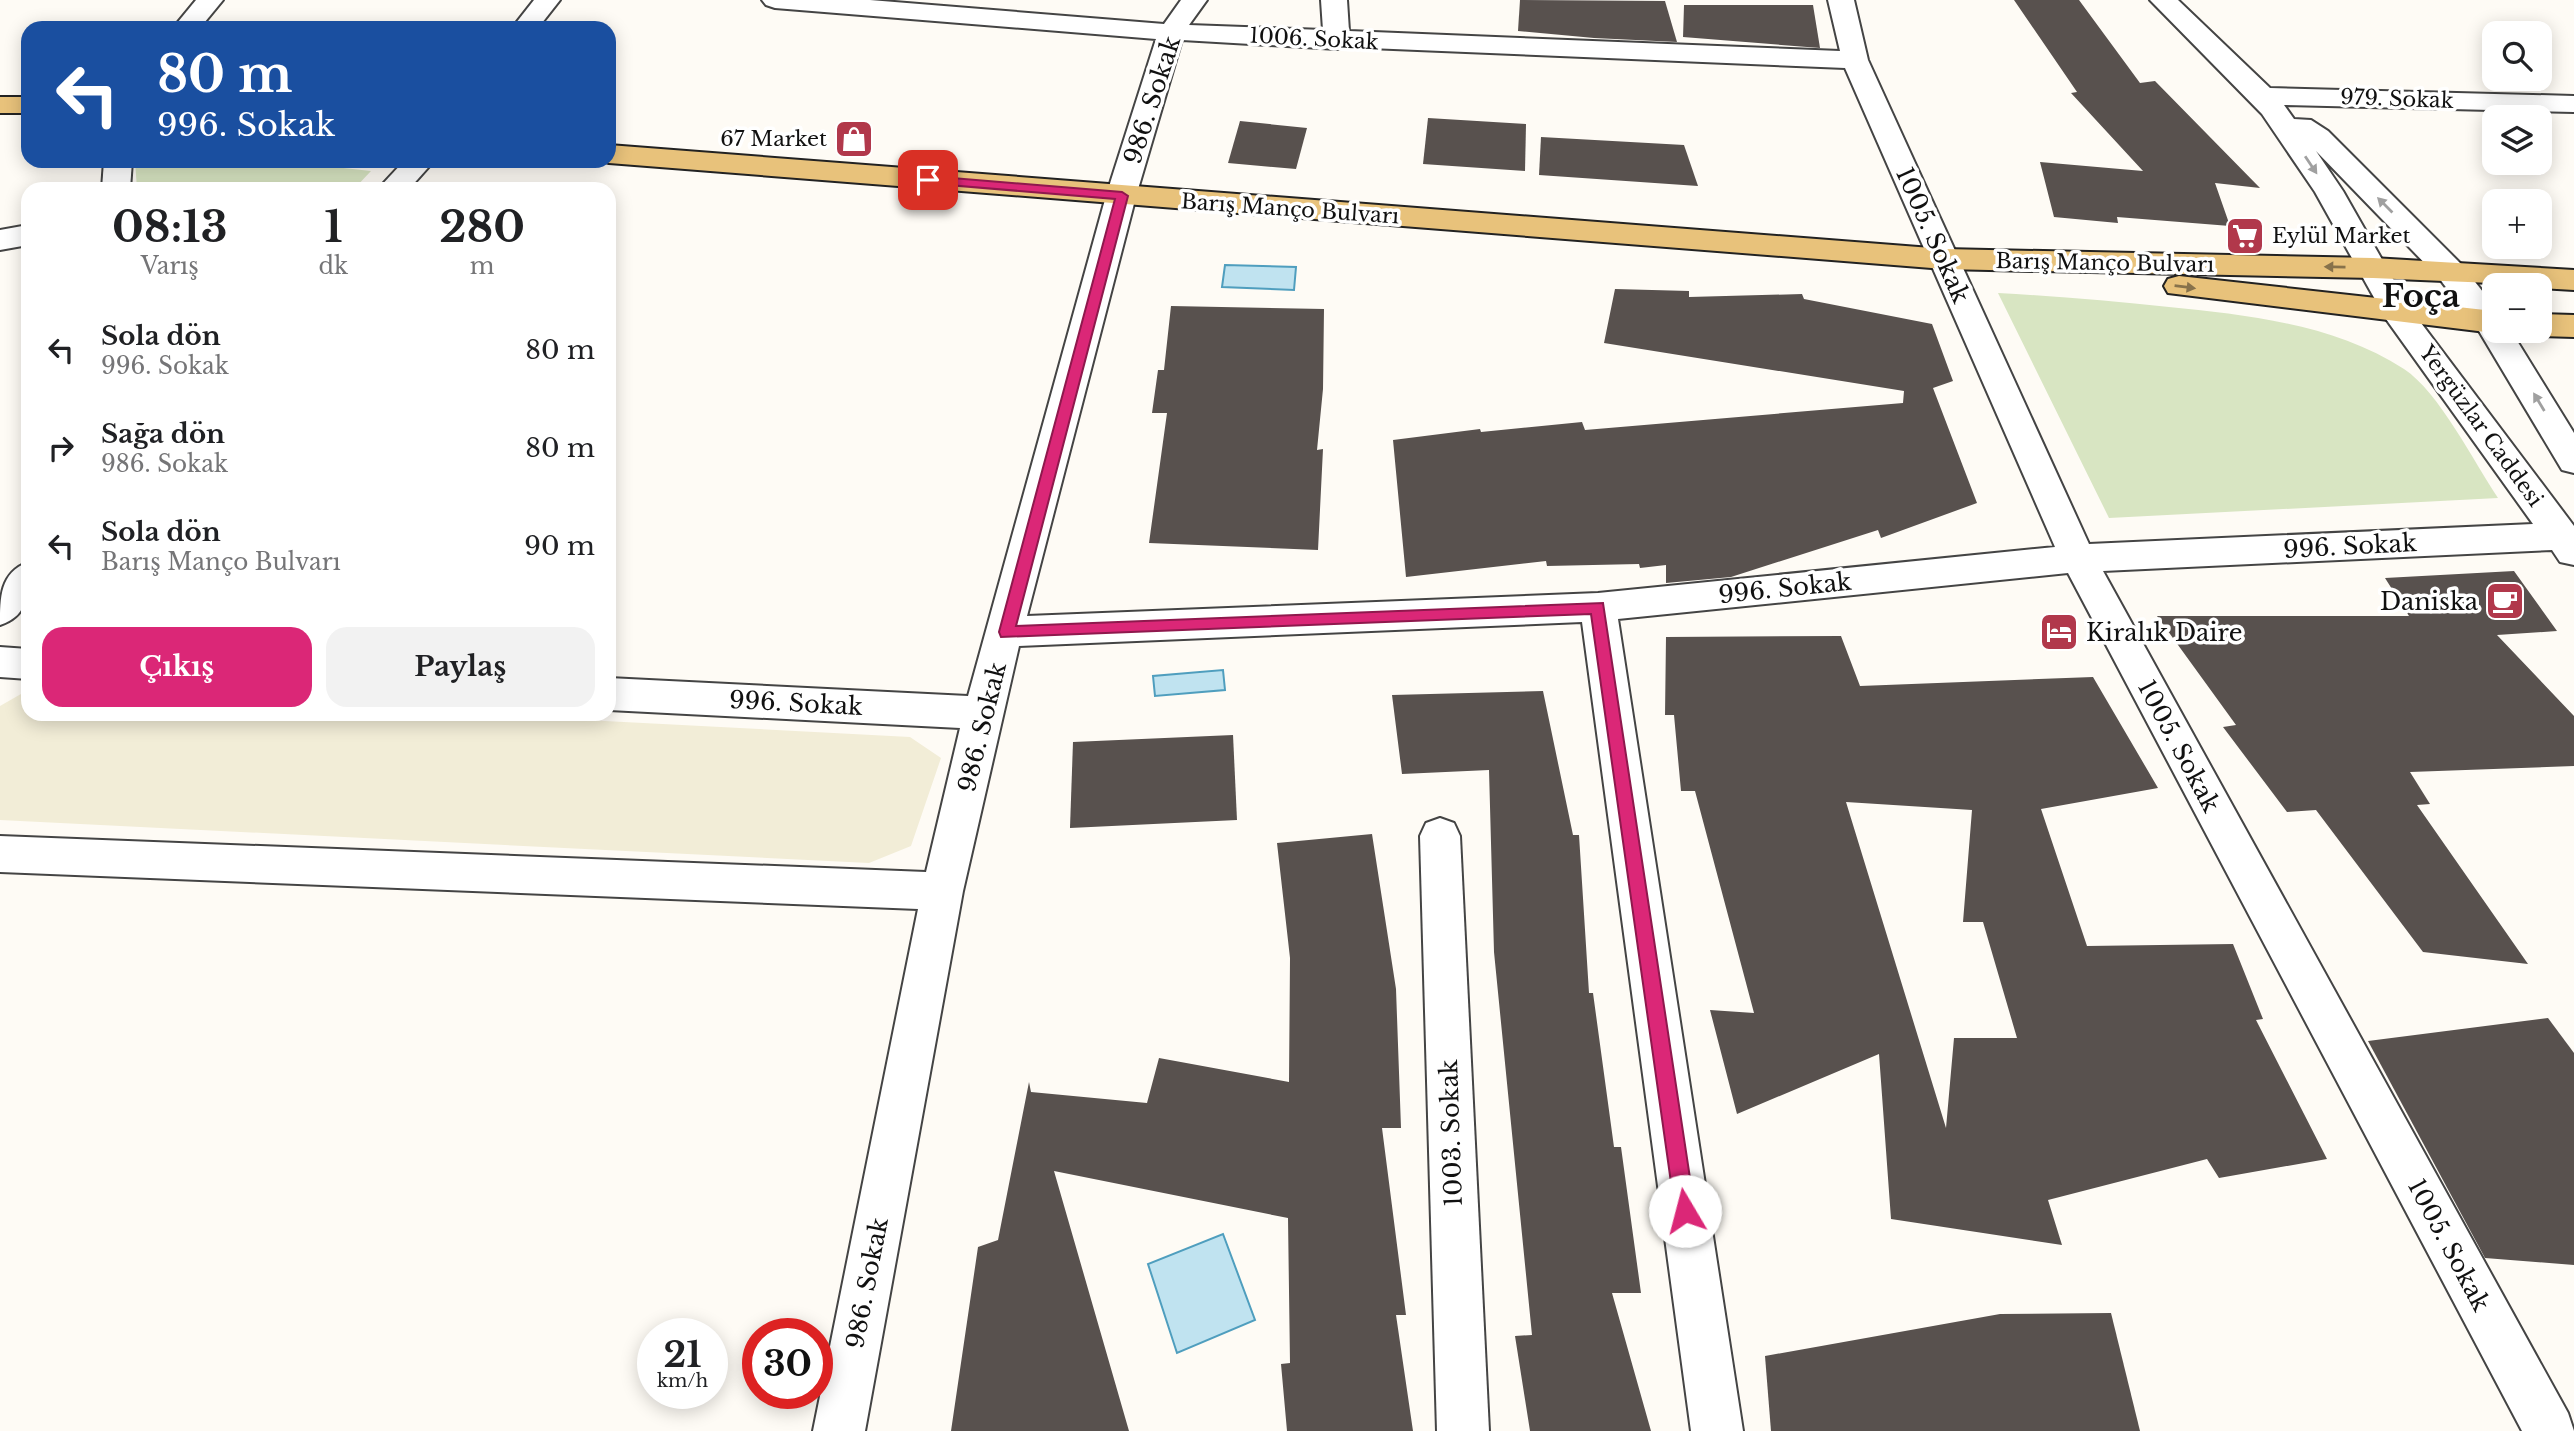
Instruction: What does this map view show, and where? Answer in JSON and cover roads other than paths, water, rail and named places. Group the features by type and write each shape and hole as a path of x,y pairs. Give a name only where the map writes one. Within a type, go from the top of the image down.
{"main road":[{"path":"0,105 21,105"},
{"name":"Barış Manço Bulvarı","path":"616,155 1958,260 2482,324"},
{"name":"Barış Manço Bulvarı","path":"1958,260 2373,268 2574,281"},
{"path":"2552,325 2574,326"}],"street":[{"path":"192,21 210,0"},
{"path":"530,21 547,0"},
{"name":"1006. Sokak","path":"775,0 1171,32 1337,41 1855,60"},
{"name":"986. Sokak","path":"839,1431 942,891 983,713 1007,632 1122,196 1171,32 1194,0"},
{"path":"1334,0 1337,41"},
{"name":"1005. Sokak","path":"1840,0 1855,60 1958,260 2078,558 2550,1431"},
{"name":"Yergüzlar Caddesi","path":"2163,0 2268,102 2329,191 2397,312 2570,543"},
{"path":"2268,102 2318,137 2450,271 2482,312"},
{"name":"979. Sokak","path":"2268,102 2574,104"},
{"path":"399,182 413,168"},
{"path":"0,240 21,236"},
{"path":"2503,343 2574,461"},
{"name":"996. Sokak","path":"1007,632 1598,607 2078,558 2570,543"},
{"path":"0,611 21,585"},
{"path":"1598,607 1717,1431"},
{"path":"0,662 21,664"},
{"name":"996. Sokak","path":"616,694 983,713"},
{"name":"1003. Sokak","path":"1440,836 1463,1431"},
{"path":"0,854 942,891"}],"water":[{"path":"1225,265 1296,267 1294,290 1222,287"},
{"path":"1223,670 1225,690 1155,696 1153,676"},
{"path":"1223,1234 1255,1320 1177,1353 1148,1264"}],"place":[{"name":"67 Market","path":"854,139"},
{"name":"Eylül Market","path":"2245,236"},
{"name":"Daniska","path":"2505,601"},
{"name":"Kiralık Daire","path":"2059,632"}],"district":[{"name":"Foça","path":"2421,296"}]}
